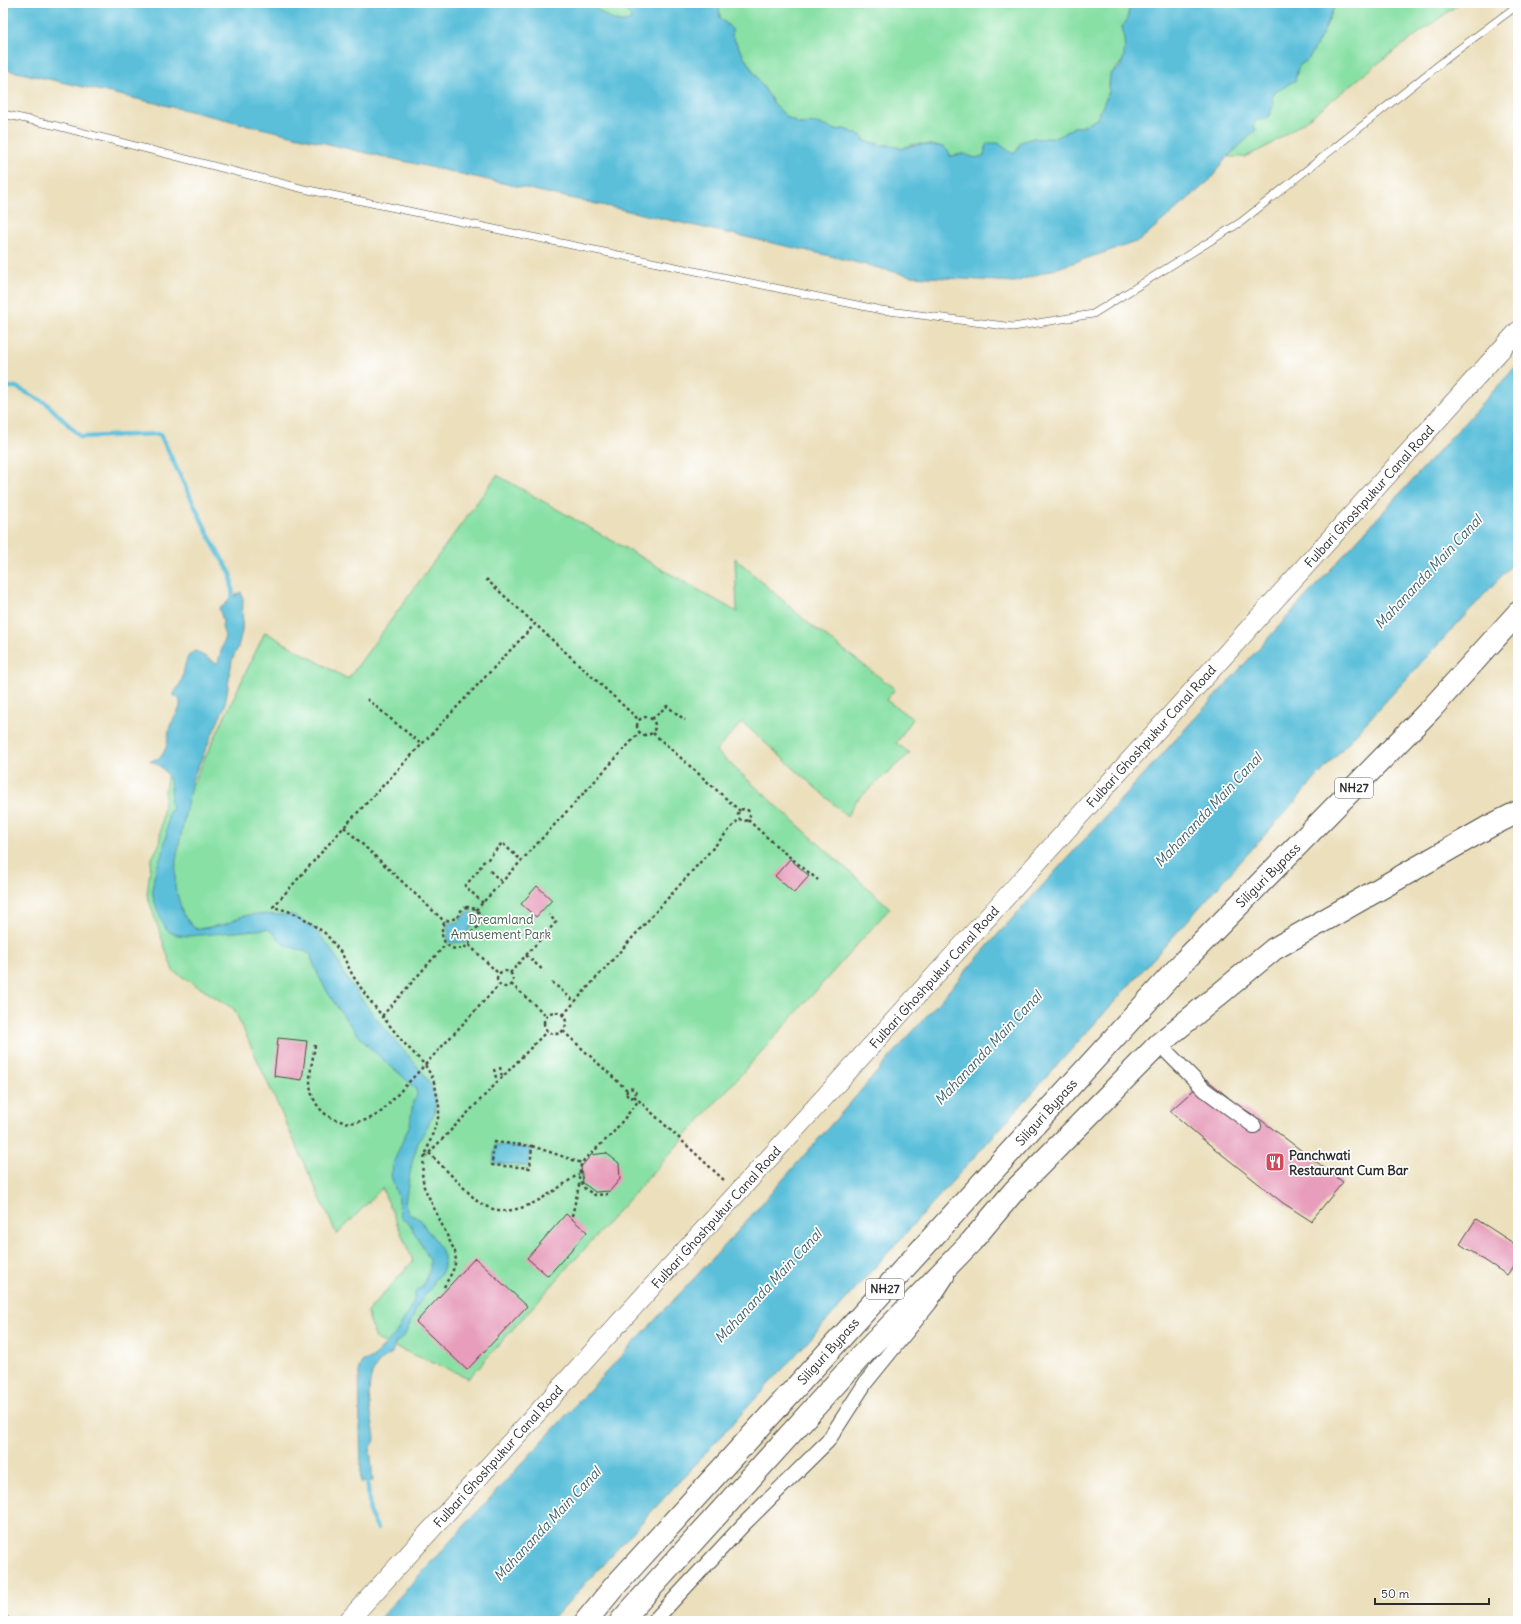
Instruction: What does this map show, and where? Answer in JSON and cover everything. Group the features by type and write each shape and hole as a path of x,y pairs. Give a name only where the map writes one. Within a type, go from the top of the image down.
{"highway":[{"name":"Siliguri Bypass","path":"586,1621 613,1588 1175,970 1431,710 1518,613"},
{"name":"NH27","path":"621,1621 860,1357 971,1242 1014,1191 1158,1044 1274,949 1490,826 1518,812"}],"street":[{"name":"Fulbari Ghoshpukur Canal Road","path":"348,1621 947,963 1518,331"},
{"path":"1158,1044 1205,1090 1254,1126"},
{"path":"654,1621 738,1531 828,1441 866,1382 930,1303 971,1242"}],"lane":[{"path":"3,114 57,126 304,189 881,310 1013,327 1093,314 1241,222 1455,52 1518,5"}],"path":[{"path":"486,579 639,720"},
{"path":"444,1287 456,1266 457,1260 455,1252 424,1187 422,1173 424,1159 438,1114 439,1106 435,1085 425,1065 382,1016 353,976 342,954 326,934 302,917 273,907 344,827 536,624"},
{"path":"368,699 422,745"},
{"path":"652,719 667,706 685,720"},
{"path":"645,717 652,719 655,724 652,733 646,736 639,733 636,726 639,720 645,717"},
{"path":"476,910 639,733"},
{"path":"652,733 740,811"},
{"path":"740,811 745,809 750,812 748,820"},
{"path":"740,811 738,816 740,819"},
{"path":"740,819 745,821 748,820 780,850 818,880"},
{"path":"563,1015 740,819"},
{"path":"344,827 444,922"},
{"path":"483,903 465,886 479,870 482,863 488,859 502,843 522,861"},
{"path":"490,871 502,882"},
{"path":"444,922 456,918 462,909 470,907 476,910 480,914 481,921 480,925 472,932 469,945"},
{"path":"510,973 556,922 549,915"},
{"path":"444,922 441,931 446,944 456,949 461,949 469,945"},
{"path":"382,1016 446,944"},
{"path":"469,945 499,974"},
{"path":"526,955 544,971"},
{"path":"506,971 510,973 513,979 511,984 505,987 500,985 497,979 499,974 506,971"},
{"path":"552,982 575,1002"},
{"path":"511,984 547,1016"},
{"path":"315,1045 310,1082 311,1090 319,1106 332,1118 349,1123 367,1120 382,1111 406,1087 420,1070 500,985"},
{"path":"555,1012 563,1015 566,1021 563,1031 554,1034 547,1030 544,1022 547,1016 555,1012"},
{"path":"424,1159 547,1030"},
{"path":"563,1031 627,1090 626,1092 628,1096 634,1096 639,1100 731,1187"},
{"path":"500,1067 502,1077"},
{"path":"494,1069 497,1083"},
{"path":"627,1090 629,1088 634,1089 634,1096"},
{"path":"572,1216 580,1181 579,1174 582,1163 612,1134 639,1100"},
{"path":"532,1146 530,1168 492,1165 494,1142 532,1146 582,1163"},
{"path":"429,1153 477,1201 485,1207 503,1211 513,1211 527,1206 579,1174"},
{"path":"580,1181 585,1189 590,1192 602,1196 608,1194"}],"green space":[{"path":"589,3 618,3 631,16 631,20 625,22 614,21"},
{"path":"719,3 1131,3 1126,22 1122,27 1125,39 1125,58 1113,72 1109,82 1109,92 1097,119 1081,127 1074,127 1058,137 1039,139 1033,138 1021,142 1018,149 1013,154 998,143 985,149 985,153 982,157 971,158 962,154 950,156 940,146 912,144 902,149 891,145 864,141 862,136 844,129 836,130 809,123 799,124 787,117 775,105 749,65 732,36 732,29 720,18"},
{"path":"1336,3 1460,3 1381,61 1307,120 1268,146 1245,157 1228,157 1257,129 1253,127 1256,120 1264,120 1273,101 1271,98 1273,95 1285,85 1295,81 1298,68 1301,64 1308,60 1322,35"},
{"name":"Dreamland Amusement Park","path":"497,475 737,612 735,558 807,622 895,689 886,700 913,719 896,743 910,753 856,801 847,816 742,722 716,751 890,908 469,1378 376,1339 367,1312 413,1261 382,1188 337,1235 234,1009 173,971 147,895 151,860 159,845 167,776 193,783 265,632 348,679"}],"water":[{"path":"3,3 589,3 614,21 625,22 631,20 631,16 618,3 688,3 688,5 695,3 719,3 720,18 732,29 732,36 749,65 775,105 787,117 799,124 817,123 836,130 844,129 862,136 864,141 891,145 902,149 912,145 944,147 949,152 950,156 964,154 977,158 984,155 986,145 989,143 998,143 1013,154 1018,149 1021,142 1033,138 1039,139 1058,137 1074,127 1081,127 1097,119 1109,92 1110,74 1120,66 1123,60 1125,47 1122,26 1126,22 1131,3 1336,3 1322,35 1308,60 1301,64 1298,68 1295,81 1276,91 1272,98 1272,108 1267,119 1256,120 1253,127 1257,129 1227,157 1210,180 1139,241 1015,282 911,276 822,254 358,151 3,69"},
{"name":"Mahananda Main Canal","path":"1518,364 1518,558 1363,726 813,1336 551,1621 377,1621 729,1241 1000,932"},
{"path":"241,592 243,599 242,631 238,647 232,660 225,706 192,780 176,860 175,887 183,914 193,927 198,929 226,924 243,916 256,914 292,915 312,926 337,958 343,973 374,1016 424,1074 432,1088 436,1102 434,1114 418,1143 412,1162 405,1203 408,1213 421,1220 426,1229 434,1238 444,1256 444,1267 441,1274 434,1280 434,1284 419,1303 404,1337 396,1342 392,1353 381,1360 374,1369 369,1391 375,1438 374,1443 370,1447 373,1481 361,1483 359,1367 363,1361 374,1357 396,1333 413,1304 416,1291 422,1287 430,1269 430,1260 410,1225 400,1216 399,1200 391,1176 394,1161 410,1124 413,1102 417,1096 416,1089 370,1048 353,1029 327,991 314,966 311,955 305,951 284,944 273,932 268,929 189,936 173,934 167,930 162,922 153,895 156,869 166,838 168,812 173,810 170,802 171,789 168,777 161,767 150,761 160,758 166,748 170,727 180,707 179,698 173,695 182,680 188,656 196,651 215,663 218,663 225,636 219,608 225,605 229,599"},
{"path":"470,912 476,916 476,921 468,930 467,941 464,943 449,942 447,938 449,931 446,926 447,924 459,922 465,914"},
{"path":"495,1145 530,1148 528,1166 493,1163"}],"building":[{"path":"790,859 809,876 794,893 775,876"},
{"path":"537,886 552,900 536,917 521,904"},
{"path":"278,1038 307,1041 302,1080 274,1076"},
{"name":"Panchwati Restaurant Cum Bar","path":"1206,1079 1235,1103 1261,1120 1343,1182 1311,1221 1283,1203 1170,1111"},
{"path":"606,1153 619,1163 620,1179 610,1191 595,1192 583,1183 581,1167 591,1155"},
{"path":"566,1214 587,1232 548,1276 527,1258"},
{"path":"1476,1219 1518,1246 1518,1260 1507,1275 1460,1244"},
{"path":"475,1258 527,1306 467,1370 416,1322"},
{"path":"3,1611 10,1620 9,1621 3,1621"}],"waterway":[{"path":"3,387 16,387 46,403 81,437 160,434 214,546 231,574 233,603"},
{"path":"367,1477 370,1514 378,1529"}],"place":[{"name":"Panchwati Restaurant Cum Bar","path":"1275,1162"}]}
